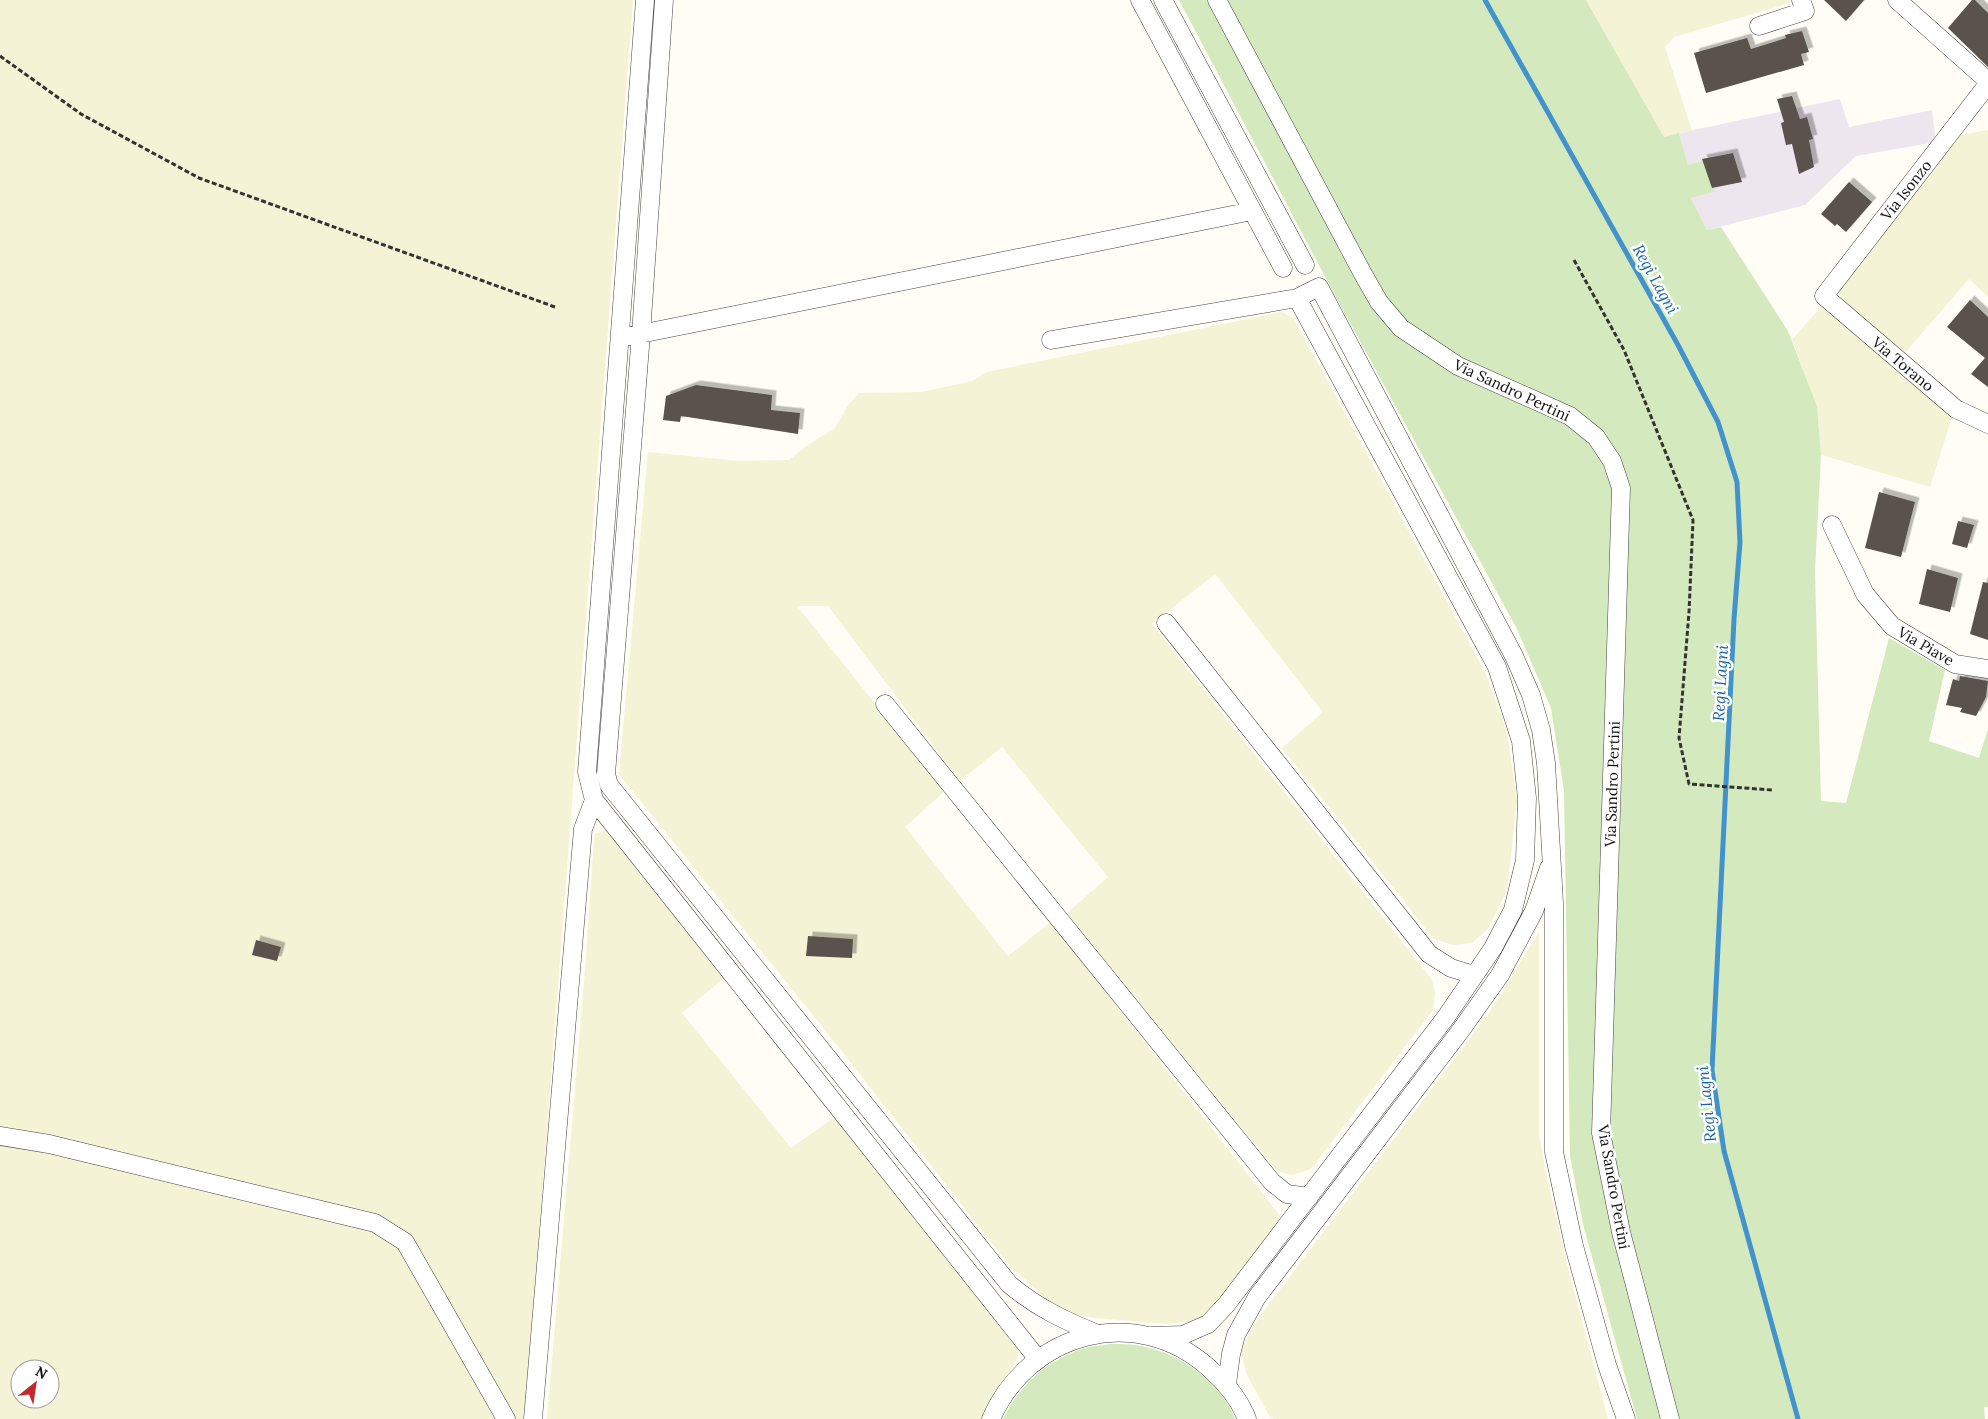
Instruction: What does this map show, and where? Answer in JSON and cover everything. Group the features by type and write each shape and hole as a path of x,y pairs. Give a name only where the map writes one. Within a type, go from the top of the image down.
{"street":[{"path":"645,0 587,772 594,800 1038,1358"},
{"path":"664,0 641,334 606,774 609,786 1009,1284 1043,1310 1098,1334"},
{"path":"1140,0 1283,268"},
{"path":"1163,0 1306,265"},
{"name":"Via Sandro Pertini","path":"1217,0 1379,302 1401,328 1458,366 1570,416 1596,437 1612,461 1621,488 1601,1133 1621,1232 1670,1419"},
{"path":"1759,26 1805,11 1801,0"},
{"path":"1897,0 1988,82"},
{"name":"Via Isonzo","path":"1824,296 1988,82"},
{"path":"620,338 1252,211"},
{"path":"1051,340 1297,298 1319,286 1514,656 1531,695 1541,730 1546,763 1554,903 1554,1152 1574,1246 1607,1365 1626,1419"},
{"name":"Via Torano","path":"1824,296 1956,409 1988,424"},
{"path":"991,1419 999,1402 1016,1378 1038,1358 1066,1342 1098,1334 1125,1332 1152,1336 1183,1335 1208,1324 1226,1305 1446,1017 1493,948 1512,910 1525,860 1528,798 1521,741 1497,667 1297,298"},
{"name":"Via Piave","path":"1832,525 1865,594 1892,626 1955,664 1988,669"},
{"path":"1166,623 1429,954 1451,968 1474,975"},
{"path":"886,704 1272,1182 1287,1194 1309,1197"},
{"path":"533,1419 583,829 594,800"},
{"path":"1227,1384 1236,1335 1252,1305 1461,1030 1500,975 1534,910 1552,861"},
{"path":"0,1136 49,1144 375,1224 405,1242 506,1419"},
{"path":"1152,1336 1194,1354 1227,1384 1245,1412 1257,1419"}],"path":[{"path":"0,56 81,114 199,178 555,307"},
{"path":"1574,260 1624,350 1693,520 1689,612 1679,738 1688,784 1772,790"}],"shaded area":[{"path":"0,0 633,0 525,1419 0,1419"},
{"path":"1586,0 1789,0 1790,3 1674,37 1665,47 1692,131 1664,137"},
{"path":"1840,99 1849,127 1932,110 1936,142 1856,156 1805,205 1707,230 1691,198 1705,160 1688,165 1679,133"},
{"path":"1988,130 1988,297 1969,279 1905,353 1958,398 1930,487 1821,455 1817,406 1792,340 1824,303 1897,361 1905,352 1848,307 1838,292 1837,286 1951,137"},
{"path":"1282,312 1294,319 1485,672 1507,732 1517,800 1507,890 1488,929 1472,943 1453,945 1434,939 1282,748 1323,712 1215,574 1152,624 1432,980 1435,993 1433,1010 1311,1169 1292,1175 1277,1171 1067,913 1108,877 1002,747 960,781 828,606 797,606 945,791 905,827 1008,956 1051,922 1281,1217 1226,1292 1197,1320 1169,1324 1094,1318 1064,1313 1009,1265 837,1045 619,774 648,452 739,461 789,460 809,444 834,429 849,404 859,393 922,392 972,381 987,372"},
{"path":"606,830 724,978 682,1013 791,1148 836,1116 1017,1344 1018,1356 1016,1361 993,1395 983,1419 547,1419 584,983 594,840 595,834"},
{"path":"1539,932 1539,1134 1546,1174 1567,1264 1608,1419 1274,1419 1270,1417 1246,1373 1241,1350 1254,1324 1489,1013"}],"green space":[{"path":"1179,0 1586,0 1664,137 1679,133 1688,165 1705,160 1714,192 1691,198 1707,230 1721,227 1788,331 1817,406 1821,455 1815,571 1821,801 1846,803 1889,638 1945,670 1929,741 1979,758 1988,729 1988,1407 1984,1407 1985,1419 1637,1419 1584,1228 1570,1156 1564,791 1551,708 1517,629 1331,288"},
{"path":"1110,1344 1141,1346 1170,1355 1184,1362 1209,1381 1219,1392 1235,1419 1003,1419 1009,1407 1025,1386 1044,1368 1067,1355 1083,1349"}],"building":[{"path":"1824,0 1864,0 1846,21"},
{"path":"1972,0 1975,0 1988,13 1988,67 1948,28"},
{"path":"1802,31 1809,52 1801,54 1804,65 1706,93 1694,53 1747,38 1751,49 1786,38 1785,35"},
{"path":"1792,96 1800,119 1807,117 1813,139 1809,140 1814,167 1799,174 1792,144 1786,145 1781,123 1784,122 1777,99"},
{"path":"1733,153 1742,182 1712,188 1702,159"},
{"path":"1849,182 1872,202 1846,232 1837,224 1835,226 1821,214"},
{"path":"1970,300 1988,317 1988,387 1971,374 1985,358 1947,327"},
{"path":"696,385 772,395 771,410 800,413 798,434 681,416 680,422 663,420 666,396"},
{"path":"1879,492 1915,502 1901,557 1865,548"},
{"path":"1958,521 1974,525 1967,548 1952,544"},
{"path":"1927,569 1958,578 1950,612 1919,604"},
{"path":"1983,582 1988,583 1988,640 1970,634"},
{"path":"1960,676 1988,681 1986,697 1976,716 1960,712 1962,708 1946,705 1953,679 1959,681"},
{"path":"808,936 853,939 852,958 806,956"},
{"path":"256,940 281,947 277,961 252,955"}],"waterway":[{"name":"Regi Lagni","path":"1485,0 1678,345 1718,422 1737,482 1740,542 1734,619 1712,1070 1724,1151 1798,1419"}]}
